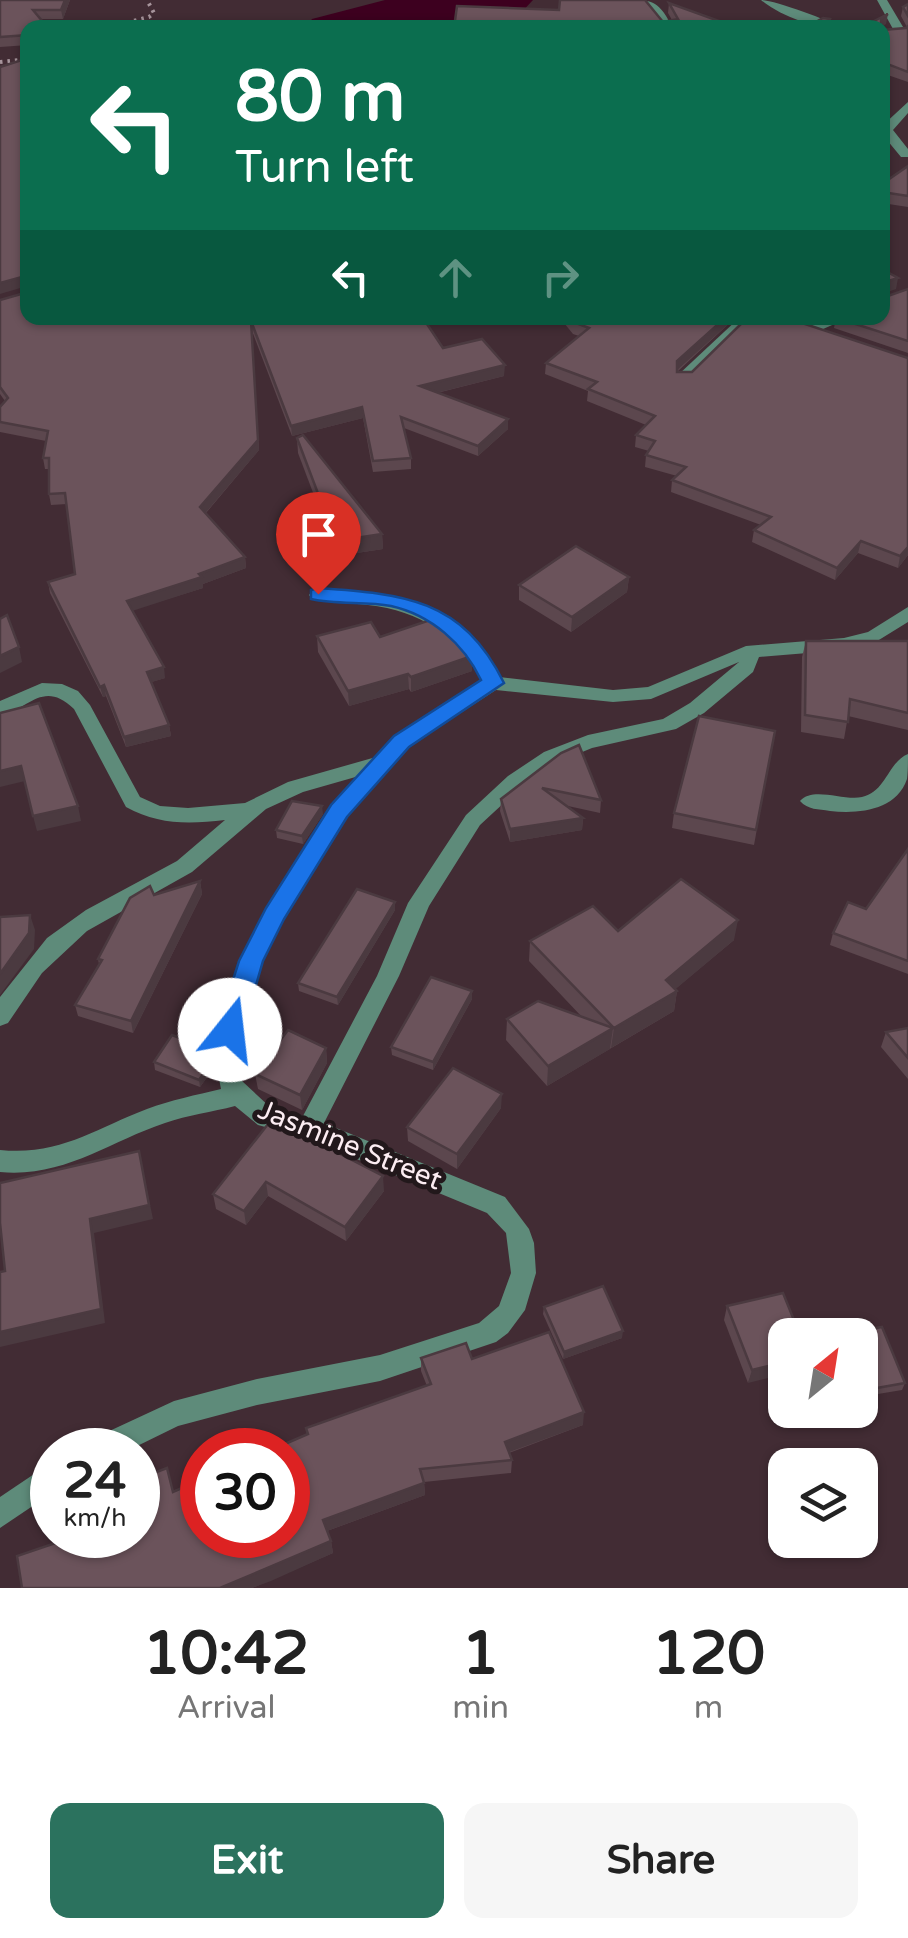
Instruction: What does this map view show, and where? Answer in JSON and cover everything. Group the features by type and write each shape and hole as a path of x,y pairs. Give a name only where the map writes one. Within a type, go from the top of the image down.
{"street":[{"path":"642,0 655,7 663,20"},
{"path":"766,0 812,20"},
{"path":"882,0 900,24 900,32 890,33"},
{"path":"890,126 908,106"},
{"path":"808,330 821,325"},
{"path":"318,594 392,600 431,613 449,625 483,662 493,683 613,696 651,693 722,659 752,651 874,637 908,613"},
{"path":"309,1128 388,976 419,903 474,820 515,782 552,757 588,742 669,724 697,708 746,668 752,651"},
{"name":"Jasmine Street","path":"145,1428 174,1414 257,1392 380,1368 486,1333 510,1314 523,1278 518,1230 496,1205 309,1128 266,1118 231,1085 224,1054 251,961 274,914 339,811 380,762 424,724 493,683"},
{"path":"0,710 41,688 71,693 133,802 145,811 166,816 248,810"},
{"path":"810,801 859,807 880,802 895,785 908,760"},
{"path":"0,1017 29,970 51,948 80,925 170,877 248,810 282,792 380,762"},
{"path":"0,1161 51,1162 95,1146 157,1115 240,1095"},
{"path":"0,1514 30,1492"}],"lane":[{"path":"683,378 739,325"}],"path":[{"path":"143,20 154,13 148,0"}],"building":[{"path":"0,0 65,0 61,10 33,10 41,20 20,20 20,36 0,37"},
{"path":"560,0 645,0 661,20 455,20 457,6 559,10"},
{"path":"669,3 716,20 673,20 678,19"},
{"path":"906,28 908,72 890,65 890,29"},
{"path":"20,61 20,277 0,283 0,67"},
{"path":"908,166 908,196 890,193 890,178"},
{"path":"908,289 908,341 859,325 890,325 890,295"},
{"path":"20,294 20,325 251,325 258,440 200,507 245,557 199,574 202,577 127,601 164,667 147,672 169,725 124,737 104,685 100,687 48,582 75,574 65,493 49,494 49,458 43,458 48,431 0,422 0,407 8,398 0,387 0,300"},
{"path":"253,325 428,325 443,348 482,339 505,365 420,386 508,419 478,446 401,417 411,458 373,461 362,407 291,426"},
{"path":"581,325 717,325 677,361 677,372 692,372 740,325 808,325 908,358 908,547 900,556 861,541 837,568 754,530 771,517 672,480 686,467 646,455 655,441 636,435 655,416 588,389 597,382 546,363 589,328"},
{"path":"303,435 382,534 336,541 297,438"},
{"path":"576,546 629,577 572,617 519,585"},
{"path":"7,615 19,647 0,656 0,619"},
{"path":"436,618 472,656 411,677 408,674 348,691 317,636 371,622 380,637"},
{"path":"806,641 908,641 908,713 850,699 848,722 805,715"},
{"path":"39,703 78,806 33,816 21,766 0,771 0,713"},
{"path":"699,716 775,731 756,830 674,813"},
{"path":"579,745 601,800 542,788 583,818 510,829 501,799 561,753"},
{"path":"292,801 322,806 302,836 276,830"},
{"path":"908,849 908,961 833,933 848,902 866,909"},
{"path":"681,879 738,920 666,980 677,991 614,1028 530,941 593,906 618,931"},
{"path":"200,881 131,1021 75,1005 102,960 98,959 130,898 150,886 154,895"},
{"path":"357,889 395,902 337,997 298,983"},
{"path":"30,915 29,933 0,974 0,917"},
{"path":"431,977 472,991 433,1062 391,1047"},
{"path":"538,1001 613,1028 548,1066 507,1019"},
{"path":"908,1028 908,1058 886,1032"},
{"path":"288,1030 326,1048 300,1095 255,1074"},
{"path":"172,1035 210,1050 212,1061 199,1080 154,1062"},
{"path":"453,1068 502,1094 457,1154 407,1127"},
{"path":"272,1119 383,1176 345,1227 266,1182 244,1211 213,1194"},
{"path":"139,1151 149,1205 90,1219 101,1309 0,1332 0,1272 5,1271 0,1183"},
{"path":"603,1286 623,1331 564,1352 544,1307"},
{"path":"783,1293 793,1318 768,1318 768,1366 752,1370 727,1306"},
{"path":"882,1327 905,1383 878,1388 878,1328"},
{"path":"549,1332 584,1412 505,1442 512,1460 420,1469 424,1483 323,1520 331,1541 310,1550 310,1428 306,1428 431,1384 421,1358 466,1343 472,1359"},
{"path":"167,1468 173,1492 180,1489 180,1558 291,1558 220,1588 22,1588 17,1556 30,1552 30,1558 160,1558 160,1471"}],"waterway":[{"path":"349,20 392,11 502,8 512,0"}],"route":[{"path":"230,1030 251,961 274,914 339,811 402,741 493,683 483,662 449,625 431,613 392,600 318,594"}]}
